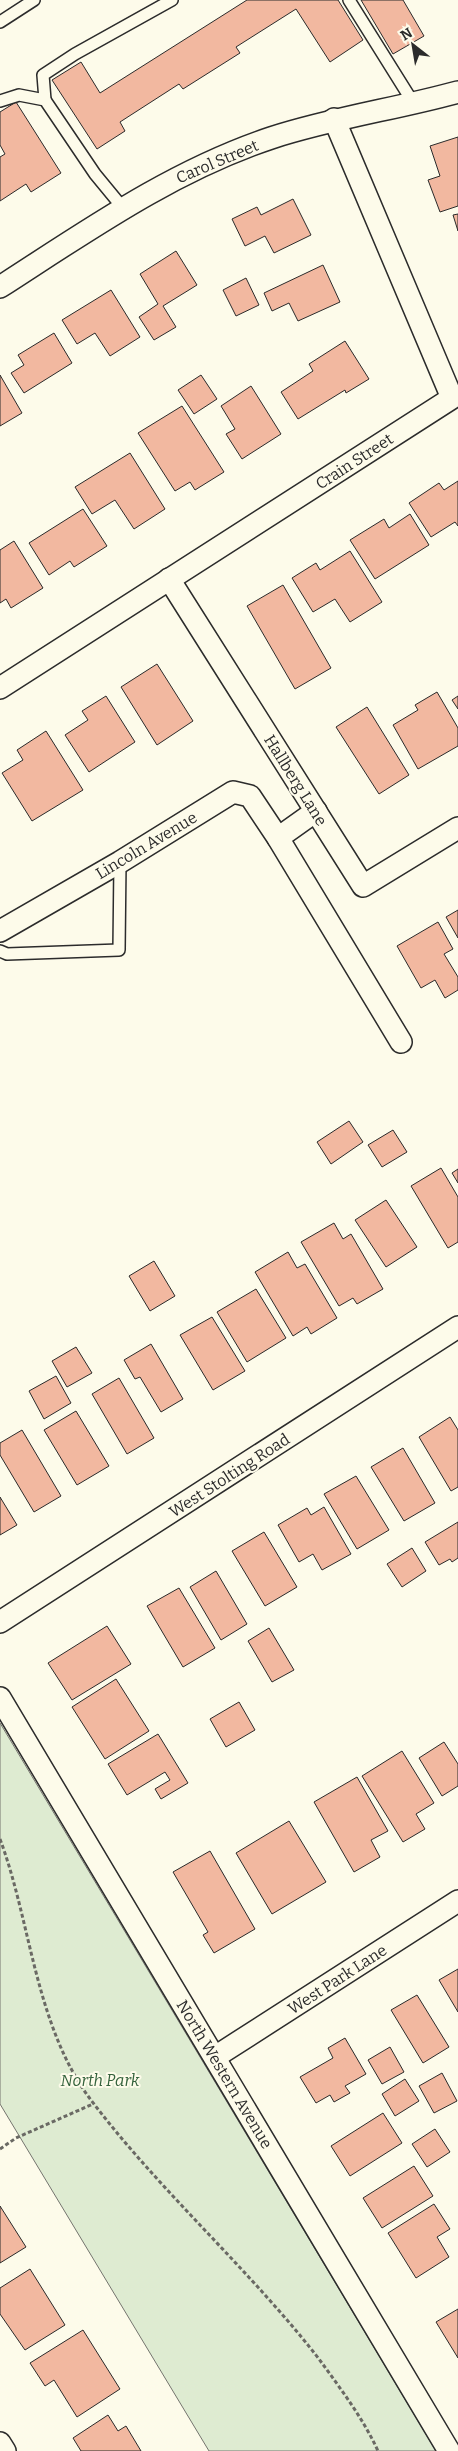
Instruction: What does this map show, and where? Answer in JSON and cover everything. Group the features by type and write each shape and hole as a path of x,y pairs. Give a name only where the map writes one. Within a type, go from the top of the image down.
{"street":[{"name":"Carol Street","path":"0,287 122,208 218,158 270,138 334,119 414,104 458,92"},
{"name":"Crain Street","path":"0,688 452,398 334,119"},
{"name":"Hallberg Lane","path":"169,579 363,886 458,828"},
{"name":"Lincoln Avenue","path":"0,931 120,862 233,792 250,796 278,838 401,1042"},
{"path":"278,838 316,811"},
{"name":"West Stolting Road","path":"0,1622 458,1327"},
{"name":"North Western Avenue","path":"0,1698 449,2451"},
{"name":"West Park Lane","path":"215,2057 458,1901"},
{"path":"0,2443 5,2451"}],"lane":[{"path":"0,22 34,0"},
{"path":"122,208 45,100 43,75 75,54 172,0"},
{"path":"349,0 414,104"},
{"path":"0,101 19,95 45,100"},
{"path":"0,951 7,954 119,950 120,862"}],"path":[{"path":"0,1839 11,1868 55,2034 72,2070 93,2104 150,2171 244,2269 303,2340 356,2412 378,2451"},
{"path":"0,2149 16,2138 93,2104"}],"green space":[{"name":"North Park","path":"0,1723 436,2451 209,2451 0,2104"}],"building":[{"path":"247,0 338,0 363,40 330,62 296,9 236,47 240,53 183,89 179,84 120,122 125,131 97,149 52,80 81,62 100,93"},
{"path":"361,0 403,0 424,36 393,54"},
{"path":"16,102 61,173 31,192 26,184 0,201 0,157 5,154 0,145 0,112"},
{"path":"458,137 458,206 440,212 428,180 440,176 430,146"},
{"path":"293,199 311,235 274,253 265,236 245,246 232,219 257,207 261,215"},
{"path":"458,214 458,231 453,215"},
{"path":"176,251 197,285 163,306 176,327 154,340 139,317 158,304 140,274"},
{"path":"323,265 340,302 298,321 289,303 272,311 264,293"},
{"path":"246,278 259,305 236,316 223,290"},
{"path":"111,290 140,337 110,356 95,333 77,344 62,320"},
{"path":"54,333 72,363 24,393 11,373 24,365 18,355"},
{"path":"345,341 369,379 346,393 345,390 298,419 281,392 313,371 309,364"},
{"path":"0,375 22,413 0,426"},
{"path":"201,375 217,399 194,414 178,390"},
{"path":"251,386 281,434 242,459 226,434 235,429 221,406"},
{"path":"182,406 224,472 195,490 190,482 175,491 138,433"},
{"path":"130,453 165,509 134,529 115,500 92,514 75,487"},
{"path":"458,481 458,526 455,522 431,537 409,503 439,483 444,490"},
{"path":"83,509 107,546 74,567 70,561 49,575 29,543"},
{"path":"410,514 429,545 375,579 350,540 384,519 389,528"},
{"path":"14,541 43,588 11,608 6,599 0,603 0,550"},
{"path":"350,551 382,602 350,622 335,599 313,612 292,578 316,563 320,570"},
{"path":"283,585 331,668 295,689 247,606"},
{"path":"157,664 193,721 157,745 121,687"},
{"path":"437,692 458,728 458,746 418,769 393,725 418,710 415,705"},
{"path":"106,696 135,742 89,772 65,735 88,720 82,711"},
{"path":"458,696 458,709 452,700"},
{"path":"367,707 409,775 379,794 336,727"},
{"path":"46,731 83,790 32,821 2,773 23,760 17,750"},
{"path":"458,910 458,938 446,917"},
{"path":"438,922 453,949 444,954 458,977 458,990 445,998 435,980 421,988 397,946"},
{"path":"349,1121 363,1142 331,1164 317,1142"},
{"path":"393,1130 407,1152 382,1167 368,1145"},
{"path":"441,1168 458,1197 458,1242 448,1248 411,1186"},
{"path":"458,1169 458,1183 452,1173"},
{"path":"386,1200 417,1247 386,1267 355,1220"},
{"path":"334,1223 343,1239 351,1234 383,1289 357,1304 353,1298 339,1306 301,1242"},
{"path":"288,1252 297,1268 305,1264 337,1318 311,1334 307,1327 293,1336 255,1272"},
{"path":"154,1261 175,1296 150,1311 129,1276"},
{"path":"256,1289 286,1338 247,1362 217,1312"},
{"path":"212,1317 245,1371 213,1390 180,1335"},
{"path":"151,1344 183,1399 161,1412 140,1377 135,1379 124,1360"},
{"path":"76,1347 92,1373 67,1387 52,1361"},
{"path":"56,1376 71,1403 44,1419 29,1391"},
{"path":"119,1378 154,1438 127,1454 92,1394"},
{"path":"76,1411 109,1466 77,1485 44,1430"},
{"path":"450,1417 458,1430 458,1487 451,1491 419,1437"},
{"path":"22,1430 61,1496 34,1512 0,1455 0,1443"},
{"path":"403,1448 435,1503 404,1521 371,1467"},
{"path":"356,1476 389,1530 357,1549 324,1494"},
{"path":"0,1497 17,1525 0,1535"},
{"path":"324,1507 351,1554 322,1570 313,1554 299,1562 278,1525 307,1508 311,1515"},
{"path":"458,1522 458,1558 452,1562 450,1559 439,1565 425,1542"},
{"path":"264,1532 297,1587 265,1606 232,1551"},
{"path":"412,1548 426,1571 402,1587 387,1564"},
{"path":"216,1571 247,1624 221,1640 190,1587"},
{"path":"179,1588 215,1648 183,1667 147,1606"},
{"path":"107,1626 131,1664 72,1700 48,1663"},
{"path":"269,1628 294,1670 272,1682 248,1641"},
{"path":"116,1679 149,1731 105,1759 72,1707"},
{"path":"239,1702 255,1730 226,1747 210,1719"},
{"path":"158,1734 188,1783 161,1799 155,1789 170,1780 165,1772 127,1795 108,1764"},
{"path":"444,1742 458,1764 458,1786 442,1796 419,1758"},
{"path":"402,1751 434,1803 416,1814 425,1829 403,1842 362,1776"},
{"path":"357,1777 388,1831 371,1840 380,1857 354,1872 314,1802"},
{"path":"289,1821 326,1882 272,1914 236,1853"},
{"path":"210,1851 255,1929 214,1953 203,1935 208,1932 173,1872"},
{"path":"458,1969 458,2012 439,1980"},
{"path":"417,1995 449,2047 423,2063 391,2010"},
{"path":"345,2038 366,2074 345,2086 350,2093 334,2102 330,2095 316,2103 300,2077 333,2058 328,2048"},
{"path":"390,2047 404,2072 382,2084 368,2060"},
{"path":"442,2073 457,2101 434,2113 419,2086"},
{"path":"405,2079 419,2101 395,2116 382,2094"},
{"path":"383,2113 402,2143 350,2176 331,2146"},
{"path":"435,2129 450,2152 427,2167 412,2144"},
{"path":"414,2166 433,2196 382,2228 363,2198"},
{"path":"434,2204 450,2229 437,2237 449,2257 416,2278 388,2233"},
{"path":"0,2206 26,2247 0,2263"},
{"path":"30,2269 65,2325 25,2350 0,2314 0,2288"},
{"path":"458,2309 458,2358 436,2322"},
{"path":"83,2330 120,2389 77,2417 54,2380 45,2386 30,2363"},
{"path":"108,2415 118,2431 126,2426 141,2451 81,2451 73,2438"}]}
